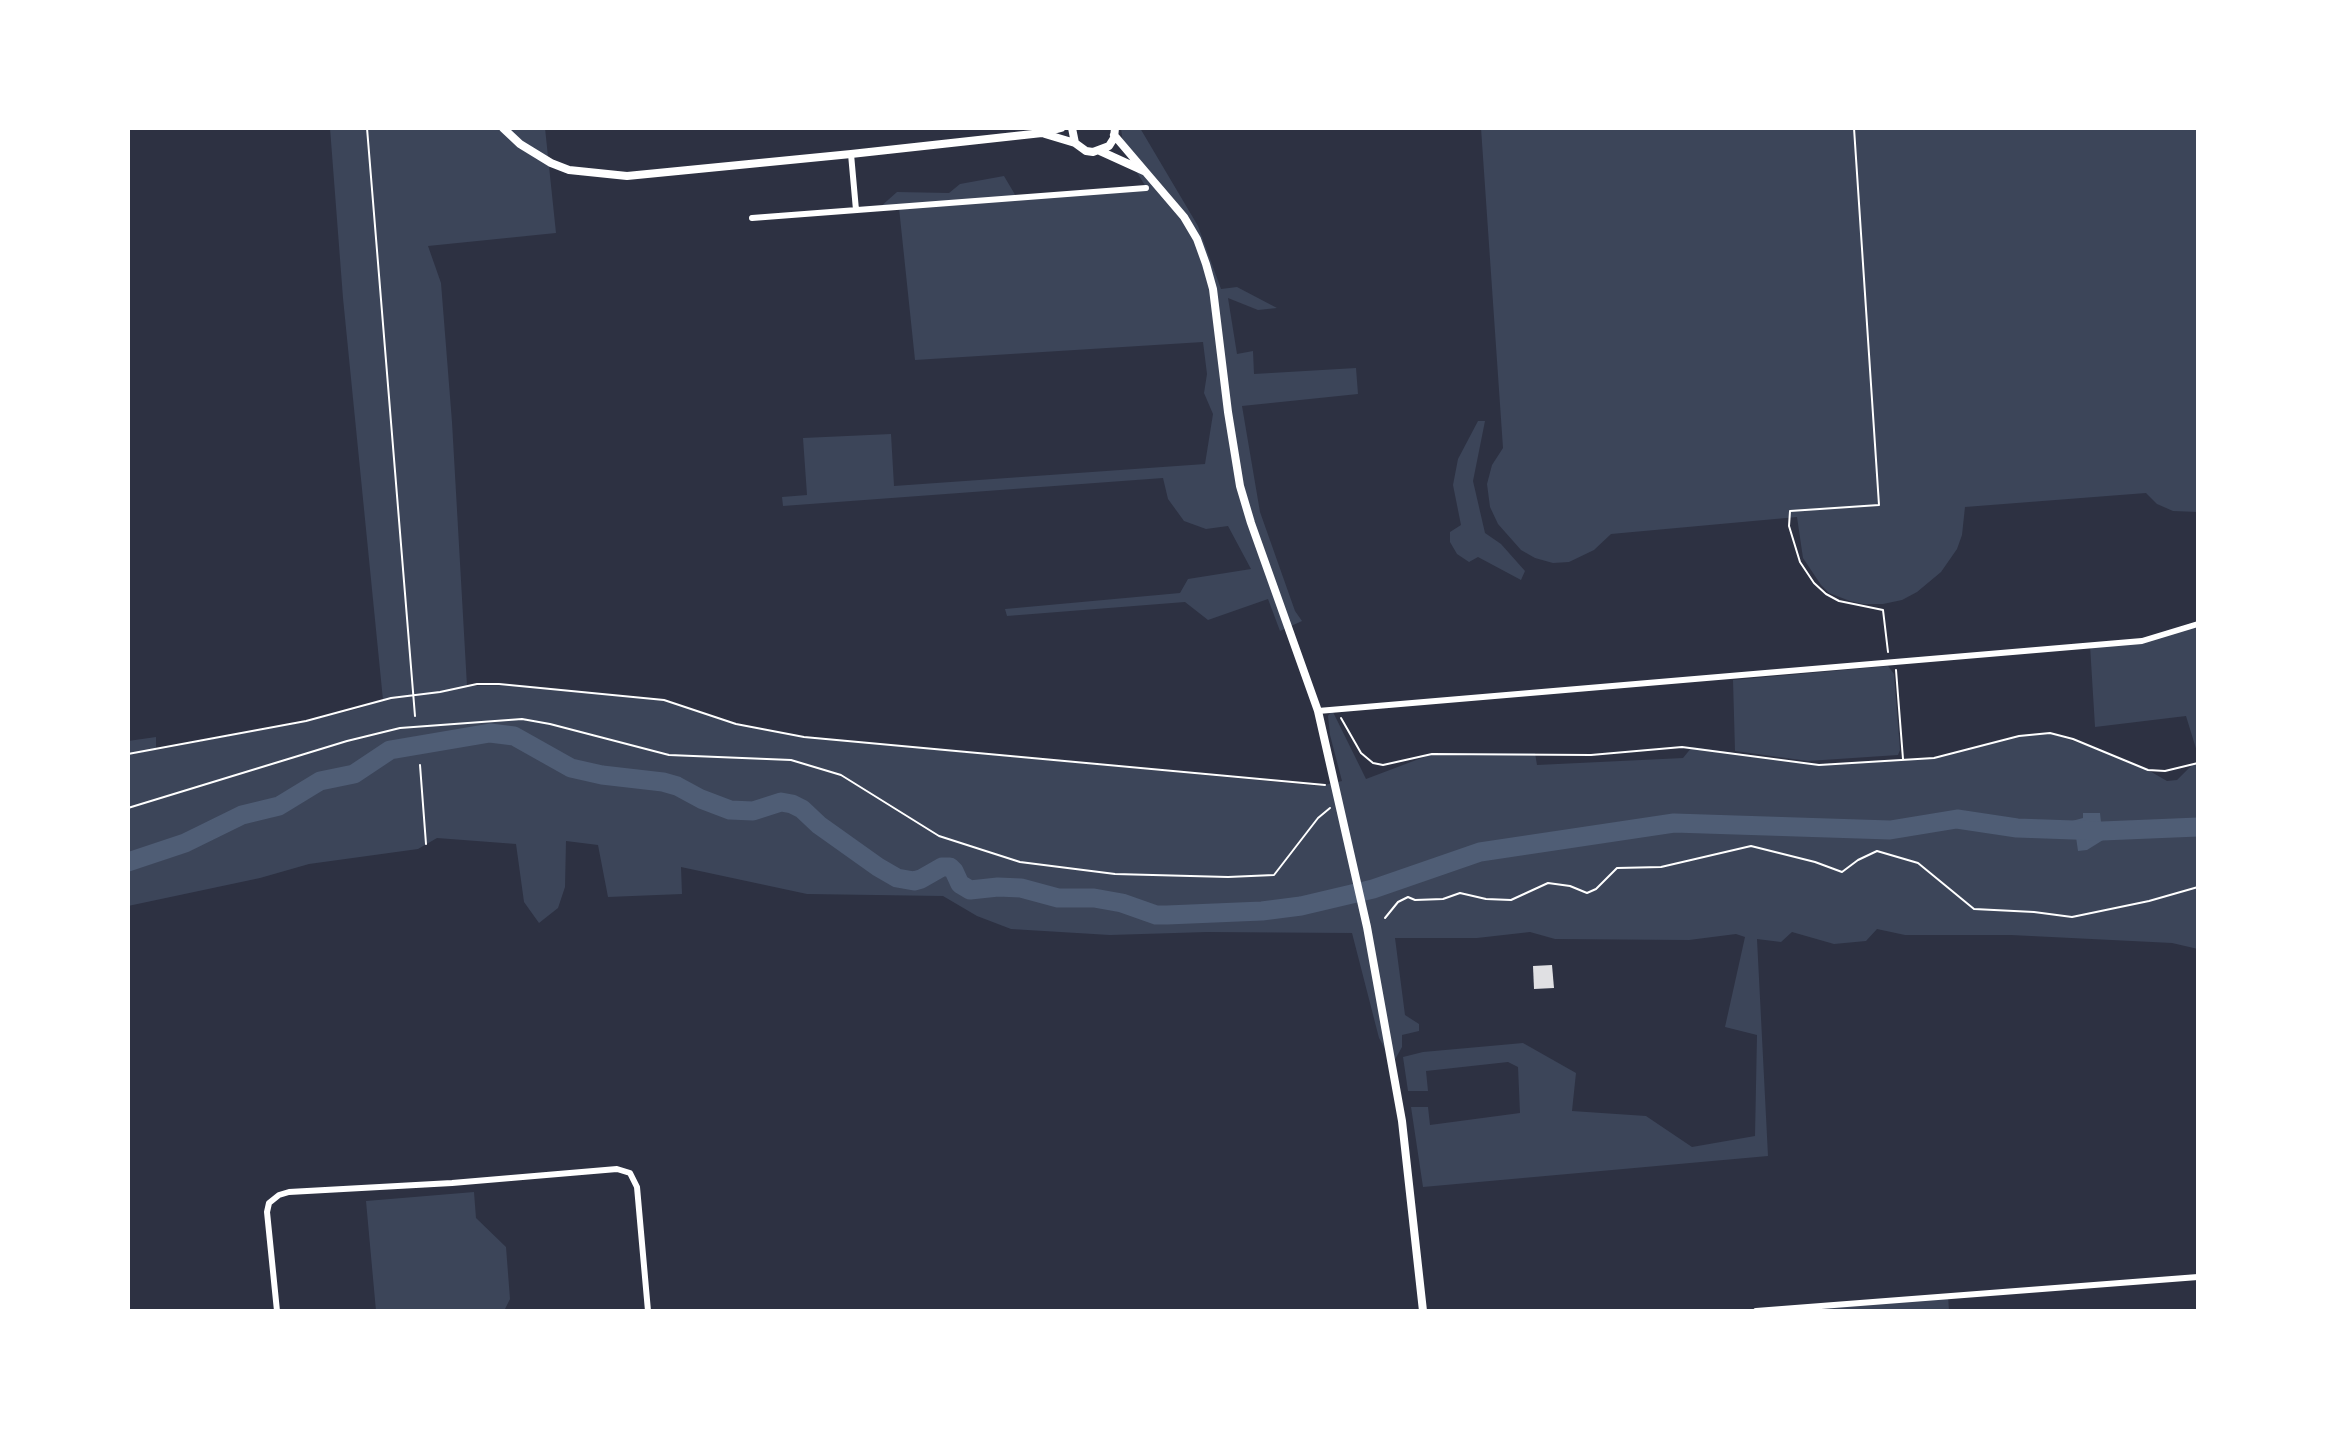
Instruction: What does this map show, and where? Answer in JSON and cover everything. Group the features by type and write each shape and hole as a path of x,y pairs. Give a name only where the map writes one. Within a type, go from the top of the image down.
{"main road":[{"path":"503,128 520,144 551,163 569,170 627,176 851,155 1042,133 1061,128"},
{"path":"1072,128 1076,143"},
{"path":"1100,151 1111,142 1115,131"},
{"path":"1115,131 1184,217 1197,239 1213,289 1240,486 1318,711 1368,933 1402,1117 1423,1311"},
{"path":"1042,133 1076,143 1086,151 1100,151 1147,172"}],"street":[{"path":"851,155 856,210"},
{"path":"752,218 1146,188"},
{"path":"1318,711 2142,641 2198,624"},
{"path":"277,1311 267,1212 270,1203 279,1195 289,1192 617,1169 630,1173 637,1187 648,1311"},
{"path":"1756,1311 2198,1277"}],"path":[{"path":"367,128 415,716"},
{"path":"1854,128 1879,505 1790,511 1789,526 1800,562 1814,583 1826,594 1839,601 1883,610 1889,657 1896,671 1903,760"},
{"path":"128,754 306,721 391,698 477,684 521,685 664,699 727,722 804,737 1320,786 1335,783"},
{"path":"1339,715 1361,752 1373,763 1383,765 1432,754 1591,755 1682,747 1819,765 1934,758 2019,736 2050,733 2073,739 2148,770 2165,771 2198,764"},
{"path":"128,808 347,741 400,728 522,719 669,755 791,761 841,775 939,836 1020,862 1115,874 1228,877 1274,875 1318,818 1339,802"},
{"path":"420,765 426,844"},
{"path":"1385,918 1398,902 1408,897 1419,900 1443,899 1460,893 1486,899 1511,900 1548,883 1570,886 1587,893 1596,889 1617,868 1661,867 1751,846 1815,862 1842,872 1858,860 1877,852 1918,863 1975,909 2072,917 2149,901 2198,887"}],"shaded area":[{"path":"330,128 545,128 556,233 428,246 441,283 467,686 521,685 664,700 736,724 804,737 1320,786 1342,781 1330,735 1328,716 1332,710 1366,779 1432,754 1535,753 1537,765 1683,758 1692,747 1819,765 1934,758 2019,736 2050,733 2103,751 2167,781 2177,780 2192,765 2198,763 2198,949 2172,943 2011,935 1905,935 1877,929 1866,941 1834,944 1792,932 1781,942 1757,939 1768,1156 1423,1187 1411,1107 1428,1107 1430,1125 1520,1113 1518,1067 1508,1062 1426,1071 1428,1091 1408,1091 1403,1057 1423,1052 1523,1043 1576,1073 1572,1111 1646,1116 1692,1147 1755,1136 1757,1035 1725,1027 1745,937 1736,934 1689,940 1555,939 1530,932 1477,938 1395,938 1405,1015 1419,1024 1419,1031 1402,1035 1402,1047 1393,1063 1379,1038 1352,933 1207,932 1110,935 1011,929 977,916 943,896 807,894 681,867 682,894 608,897 598,845 566,841 565,887 558,908 539,923 524,902 516,844 437,838 418,849 309,864 260,878 128,906 128,741 156,737 156,750 306,721 383,700 343,298"},
{"path":"1121,128 1140,128 1198,226 1221,289 1237,287 1277,308 1258,310 1228,298 1237,354 1253,351 1254,374 1356,368 1358,394 1242,406 1260,512 1295,611 1302,621 1280,631 1268,599 1208,620 1185,602 1007,616 1005,609 1180,593 1188,579 1251,569 1228,526 1206,529 1184,521 1168,499 1163,478 783,506 782,497 807,495 803,438 891,434 894,486 1205,464 1213,414 1204,393 1207,374 1203,342 915,360 899,208 879,208 897,192 949,193 960,184 1004,176 1017,198 1146,187 1124,152"},
{"path":"1481,128 2198,128 2198,512 2173,511 2157,504 2146,493 1965,507 1962,535 1957,549 1941,572 1917,592 1902,600 1883,604 1850,601 1829,593 1821,585 1803,558 1797,517 1611,534 1594,550 1569,562 1553,563 1535,558 1521,550 1498,524 1490,507 1487,484 1492,465 1503,448"},
{"path":"1478,421 1485,421 1473,481 1485,533 1501,544 1525,571 1521,580 1478,557 1469,562 1457,554 1450,542 1450,532 1461,525 1453,485 1458,459"},
{"path":"2198,624 2198,755 2186,716 2095,727 2090,645 2142,641"},
{"path":"1888,666 1894,674 1900,750 1898,755 1808,761 1735,751 1733,680"},
{"path":"2083,813 2100,813 2103,840 2087,850 2078,851 2076,837 2065,830 2072,821 2083,818"},
{"path":"474,1192 476,1218 506,1247 510,1299 504,1311 376,1311 366,1201"},
{"path":"1948,1295 1949,1311 1756,1311"}],"building":[{"path":"1552,965 1554,988 1534,989 1533,966"}],"waterway":[{"path":"128,862 185,843 242,815 279,806 320,781 354,774 390,750 490,733 514,736 571,768 602,775 663,782 730,810 753,811 781,802 792,804 897,878 914,881 942,867 950,867 960,884 970,890 1021,888 1058,898 1094,898 1122,903 1156,915 1262,911 1301,906 1373,889 1480,852 1674,823 1890,830 1957,819 2017,828 2102,831 2198,827"}]}
